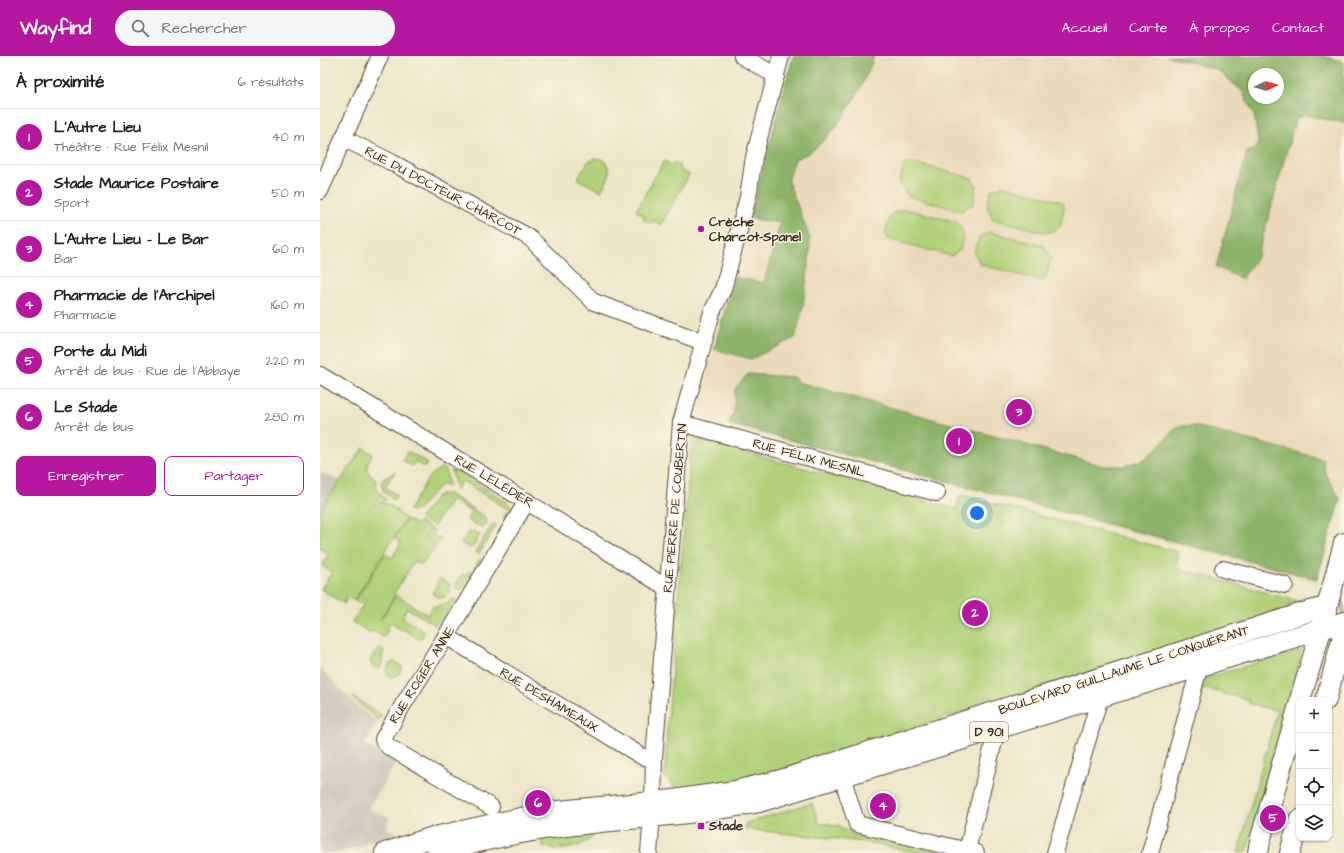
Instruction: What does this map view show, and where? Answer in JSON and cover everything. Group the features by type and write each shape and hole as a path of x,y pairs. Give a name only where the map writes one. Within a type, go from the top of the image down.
{"main road":[{"path":"1301,697 1322,628 1344,543"},
{"path":"1327,607 1344,618"},
{"name":"BOULEVARD GUILLAUME LE CONQUÉRANT","path":"437,853 475,842 532,830 584,824 781,780 1295,615 1327,607"},
{"name":"BOULEVARD GUILLAUME LE CONQUÉRANT","path":"384,853 430,838 548,812 593,807 652,810 729,808 759,802 1344,622"},
{"name":"BOULEVARD GUILLAUME LE CONQUÉRANT","path":"967,739 1064,700 1293,626"},
{"path":"1327,697 1344,632"},
{"path":"1258,853 1260,841 1296,715"},
{"path":"1290,853 1296,831"}],"street":[{"path":"320,191 380,56"},
{"path":"742,56 776,76"},
{"name":"RUE PIERRE DE COUBERTIN","path":"649,853 654,758 681,423 712,312 723,289 748,197 754,157 781,56"},
{"name":"RUE DU DOCTEUR CHARCOT","path":"343,138 525,235 532,240 594,302 703,342"},
{"name":"RUE LELÉDIER","path":"320,375 664,586 669,586"},
{"name":"RUE FÉLIX MESNIL","path":"681,423 937,493"},
{"name":"RUE ROGER ANNE","path":"491,807 389,747 384,742 384,735 446,636 527,501"},
{"path":"1223,569 1285,585"},
{"name":"RUE DESHAMEAUX","path":"446,636 643,757 654,758"},
{"path":"1150,853 1198,672 1197,667"},
{"path":"1055,853 1100,697"},
{"path":"842,776 857,824 971,852 991,751 997,729"}],"shaded area":[{"path":"793,56 1344,56 1344,485 1317,583 696,416"},
{"path":"320,472 341,481 320,510"},
{"path":"320,668 361,710 378,722 364,745 397,761 368,809 389,817 387,829 396,832 394,837 391,836 369,842 340,853 320,853"}],"green space":[{"path":"793,56 874,56 870,68 850,107 832,131 812,151 795,159 788,181 810,238 809,262 803,307 795,338 751,359 714,349 734,277 764,283 780,223 750,218"},
{"path":"1167,56 1323,56 1344,62 1344,123 1306,115 1296,118 1257,258 1242,279 1216,267 1247,152 1256,149 1258,142 1254,115 1249,104 1284,104 1284,68 1248,68 1248,102 1243,92 1218,70"},
{"path":"595,158 604,160 609,169 609,176 601,191 577,179 588,162"},
{"path":"664,161 672,165 674,162 681,167 680,170 689,175 661,225 652,220 651,223 643,219 645,216 636,211"},
{"path":"909,162 972,178 977,186 973,204 961,211 908,196 899,183 904,166"},
{"path":"1001,185 1063,202 1064,208 1060,227 1047,233 993,219 987,207 991,190 999,188"},
{"path":"905,209 957,222 964,234 960,250 951,256 888,239 885,233 891,214"},
{"path":"990,232 1043,245 1051,258 1045,279 1038,280 979,264 978,259 974,254 979,237"},
{"path":"748,374 793,377 798,382 1103,466 1124,466 1145,459 1178,426 1195,426 1323,459 1325,473 1340,499 1317,579 729,424 734,411 735,389"},
{"path":"692,438 956,509 961,495 1178,552 1179,554 1175,568 1297,601 1259,619 739,783 676,791 672,783 665,778 667,729"},
{"path":"363,448 373,454 368,462 367,468 369,474 376,480 377,490 386,500 379,497 374,505 376,506 380,501 388,504 406,518 354,601 348,597 344,604 321,589 332,572 322,566 328,555 325,551 320,549 320,510"},
{"path":"407,452 427,462 427,466 424,467 415,462 412,466 402,460"},
{"path":"442,467 446,470 449,485 443,484 439,486 419,509 415,511 409,510 429,477"},
{"path":"451,470 455,472 456,470 507,502 512,509 507,518 503,517 508,509 462,481 457,489"},
{"path":"395,472 385,487 397,495 393,500 383,491 381,483 384,478"},
{"path":"442,494 449,494 485,517 487,522 486,525 484,527 467,520 471,512 452,500 434,526 420,518 436,497"},
{"path":"407,519 416,525 419,521 435,531 430,530 426,537 428,538 431,533 441,539 422,565 414,561 380,620 396,595 428,615 433,606 437,608 439,605 448,603 453,598 457,601 442,624 437,622 435,625 407,608 402,617 425,632 420,640 390,623 384,637 373,631 371,633 352,622 366,600 364,599 360,604 355,601 385,554 392,558 401,543 394,538"},
{"path":"492,525 496,525 479,554 475,552"},
{"path":"473,530 480,535 473,547 470,548 461,543 468,532 471,533"},
{"path":"479,560 481,560 481,562 464,588 460,590 454,587 463,574 466,576 469,572 472,572"},
{"path":"440,578 450,584 449,587 451,591 443,598 440,598 432,593"},
{"path":"379,647 384,651 379,669 372,666 370,660"},
{"path":"1300,650 1300,659 1246,853 1238,853 1277,711 1248,703 1249,700 1203,688 1200,697 1196,696 1200,680"},
{"path":"394,661 403,667 398,675 392,677 388,675 386,671 390,663 392,664"},
{"path":"351,696 382,715 379,720 362,707"},
{"path":"812,803 819,823 830,823 831,826 840,825 842,830 850,828 852,835 866,836 947,853 917,853 865,842 745,829 746,823"},
{"path":"591,831 592,838 586,842 574,847 563,849 543,846 541,837"}],"tunnel":[{"path":"1312,619 1344,606"}],"place":[{"name":"Crèche Charcot-Spanel","path":"701,229"},
{"name":"L'Autre Lieu - Le Bar","path":"1019,412"},
{"name":"L'Autre Lieu","path":"959,441"},
{"name":"Stade Maurice Postaire","path":"975,613"},
{"name":"Le Stade","path":"538,803"},
{"name":"Pharmacie de l'Archipel","path":"883,806"},
{"name":"Porte du Midi","path":"1273,818"},
{"name":"Stade","path":"701,826"}]}
